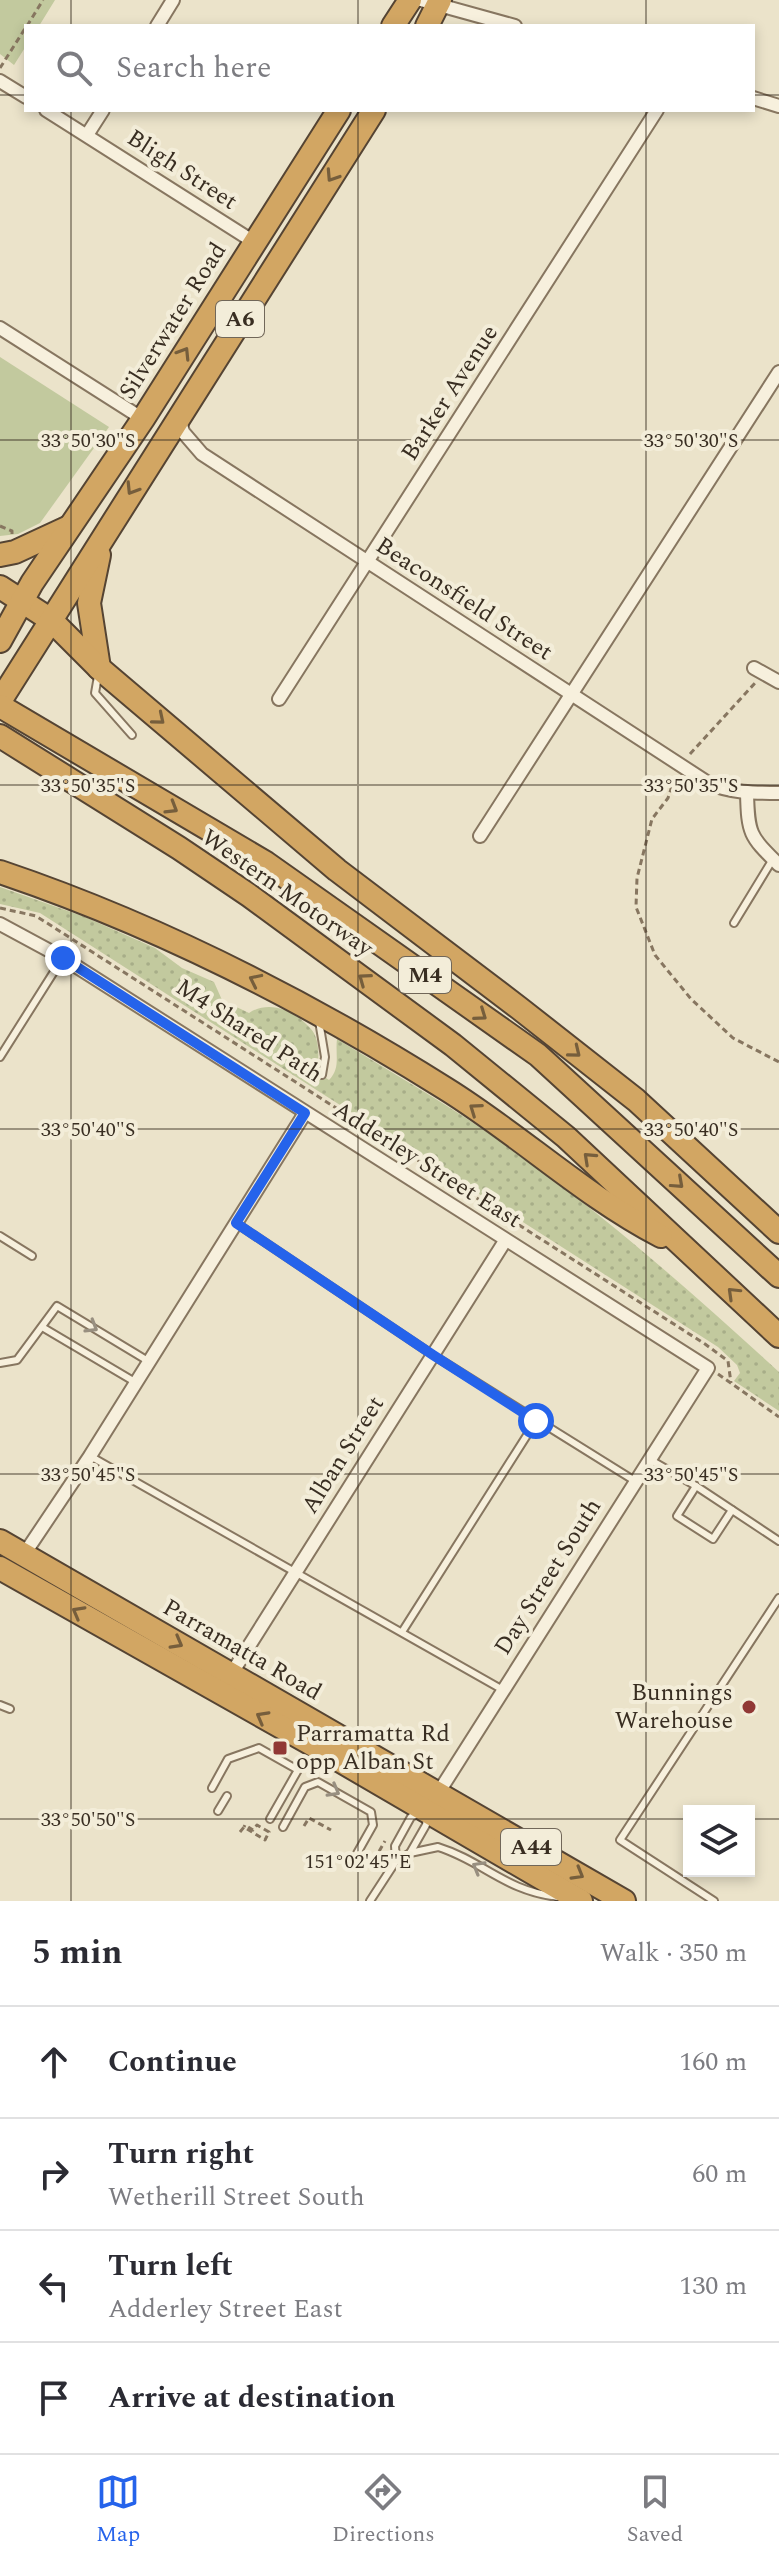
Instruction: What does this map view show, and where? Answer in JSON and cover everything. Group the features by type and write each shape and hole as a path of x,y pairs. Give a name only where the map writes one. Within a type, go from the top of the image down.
{"highway":[{"path":"394,24 410,0"},
{"path":"427,24 433,1"},
{"name":"Silverwater Road","path":"0,641 22,601 143,419 338,112"},
{"name":"A6","path":"0,703 107,528 373,112"},
{"path":"0,555 15,552 72,526"},
{"path":"99,668 89,613 89,592 107,528"},
{"path":"0,587 51,620 99,668 337,870 636,1100 779,1232"},
{"name":"Western Motorway","path":"0,703 266,863 538,1055 779,1276"},
{"name":"Western Motorway","path":"9,742 250,896 453,1045 566,1137 779,1336"},
{"path":"0,872 60,893 264,984 449,1091 623,1216 687,1249"},
{"path":"0,881 190,949"},
{"name":"Parramatta Road","path":"0,1541 226,1683 433,1802 624,1901"},
{"name":"Parramatta Road","path":"0,1568 226,1683"},
{"name":"Parramatta Road","path":"433,1802 579,1900"}],"street":[{"path":"158,24 173,0"},
{"path":"433,1 508,24"},
{"path":"0,81 24,96"},
{"path":"755,99 779,106"},
{"name":"Bligh Street","path":"49,112 254,242"},
{"path":"87,135 102,112"},
{"name":"Barker Avenue","path":"279,699 656,112"},
{"path":"0,328 143,419"},
{"path":"480,836 779,372"},
{"name":"Beaconsfield Street","path":"178,416 183,432 202,454 680,765 723,789 779,793"},
{"path":"759,670 779,682"},
{"path":"747,793 750,831 756,843 776,862"},
{"name":"Adderley Street East","path":"0,924 63,958 708,1368"},
{"path":"23,1556 90,1456 305,1113"},
{"name":"Alban Street","path":"226,1683 505,1241"},
{"name":"Day Street South","path":"433,1802 708,1368"}],"lane":[{"path":"99,668 95,693 132,735"},
{"path":"734,923 776,862"},
{"path":"0,1057 63,958"},
{"path":"317,1014 325,1057 322,1075"},
{"path":"236,1223 433,1355 635,1481"},
{"path":"0,1236 32,1256"},
{"path":"0,1363 17,1360 57,1306 148,1361"},
{"path":"42,1327 135,1382"},
{"path":"402,1632 536,1421"},
{"path":"90,1456 503,1690"},
{"path":"649,1459 779,1541"},
{"path":"696,1486 677,1516 713,1539 732,1510"},
{"path":"714,1901 620,1840 779,1598"},
{"path":"0,1705 10,1709"},
{"path":"212,1788 228,1759 259,1748 298,1770 270,1819"},
{"path":"283,1827 305,1787 318,1782 371,1812 373,1825 351,1864"},
{"path":"218,1811 227,1796"},
{"path":"410,1853 426,1825 433,1802"},
{"path":"396,1861 395,1846 411,1817 433,1802"},
{"path":"370,1901 396,1861 410,1853 438,1847 523,1890 579,1900"}],"path":[{"path":"28,24 43,0"},
{"path":"0,69 24,30"},
{"path":"0,526 12,531"},
{"path":"759,670 680,765 668,798 652,819 637,878 636,907 655,955 691,999 733,1038 779,1062"},
{"name":"M4 Shared Path","path":"0,908 36,916 705,1344 728,1361 731,1383 779,1417"},
{"path":"304,1826 309,1818 331,1830"},
{"path":"257,1825 269,1832 265,1840 244,1827 253,1830 257,1825"},
{"path":"240,1832 244,1827"}],"green space":[{"path":"0,0 55,0 40,24 24,24 24,49 14,65 0,54"},
{"path":"0,357 109,427 40,523 18,534 0,536"},
{"path":"0,887 85,917 155,948 182,968 214,982 222,1000 249,1013 265,1007 290,1012 314,1033 318,1049 317,1072 329,1080 336,1066 337,1039 481,1128 624,1236 779,1372 779,1411 734,1381 740,1373 737,1365 718,1347 40,913 0,904"}],"place":[{"name":"Bunnings Warehouse","path":"749,1707"},
{"name":"Parramatta Rd opp Alban St","path":"280,1748"}],"route":[{"path":"63,958 305,1113 236,1223 536,1421"}]}
